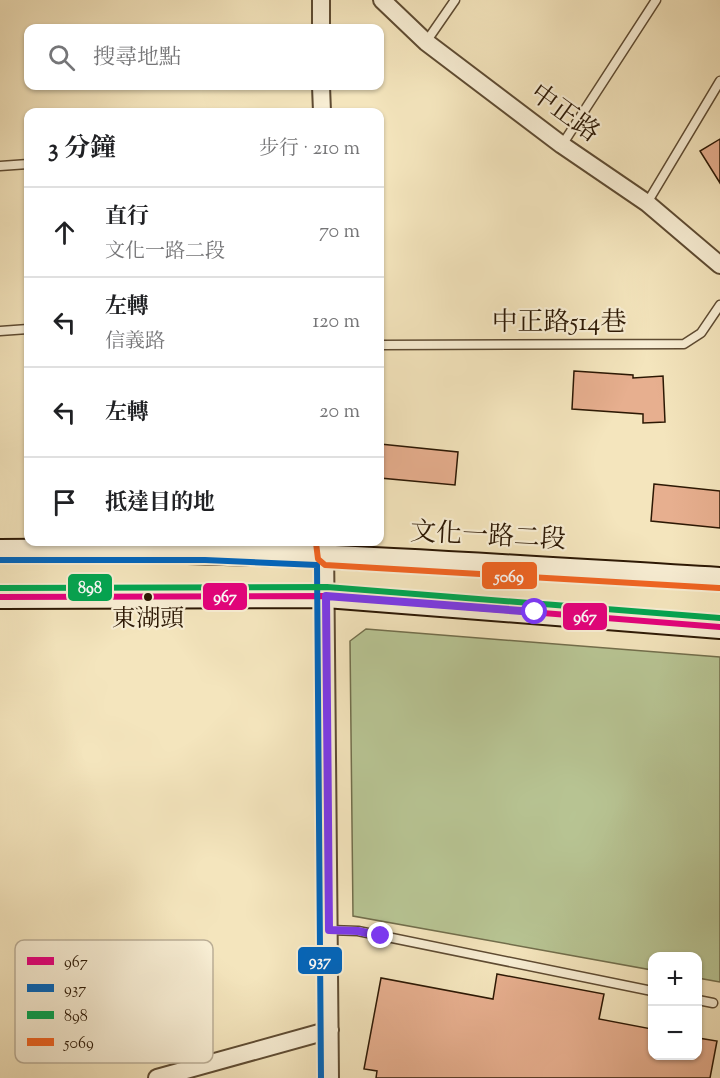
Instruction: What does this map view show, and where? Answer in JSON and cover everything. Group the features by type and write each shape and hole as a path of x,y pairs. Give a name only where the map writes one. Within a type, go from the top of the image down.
{"main road":[{"name":"文化一路二段","path":"0,551 204,546 325,549 720,579"},
{"path":"0,597 326,596 720,627"}],"street":[{"path":"321,0 321,24"},
{"name":"中正路","path":"382,0 426,42 562,145 647,203 720,265"},
{"path":"321,90 322,108"},
{"path":"325,549 330,1078"},
{"path":"213,1062 330,1030"},
{"path":"157,1078 211,1063"}],"lane":[{"path":"426,42 455,0"},
{"path":"562,145 656,0"},
{"path":"647,203 720,81"},
{"path":"0,166 24,164"},
{"name":"中正路514巷","path":"384,345 684,344 701,333 720,305"},
{"path":"0,331 24,329"},
{"path":"329,930 358,931 648,990"},
{"path":"702,1001 713,1003"}],"green space":[{"path":"366,629 720,657 720,982 702,979 702,952 648,952 648,969 353,916 350,641"}],"building":[{"path":"720,139 720,183 700,151"},
{"path":"574,371 633,375 633,378 663,376 665,422 643,423 643,414 572,409"},
{"path":"384,444 458,452 455,485 384,478"},
{"path":"654,484 720,491 720,528 651,521"},
{"path":"497,974 604,994 599,1019 648,1028 648,1060 702,1060 702,1039 717,1041 710,1078 376,1078 377,1071 364,1069 381,978 493,999"}],"transit line":[{"name":"5069","path":"316,546 318,559 325,565 719,588"},
{"name":"937","path":"0,560 205,560 317,565 321,1078"},
{"name":"898","path":"0,588 327,587 720,618"},
{"name":"967","path":"0,597 326,596 720,627"}],"place":[{"name":"東湖頭","path":"148,597"}],"route":[{"path":"381,936 358,931 329,930 326,596 535,612"}]}
